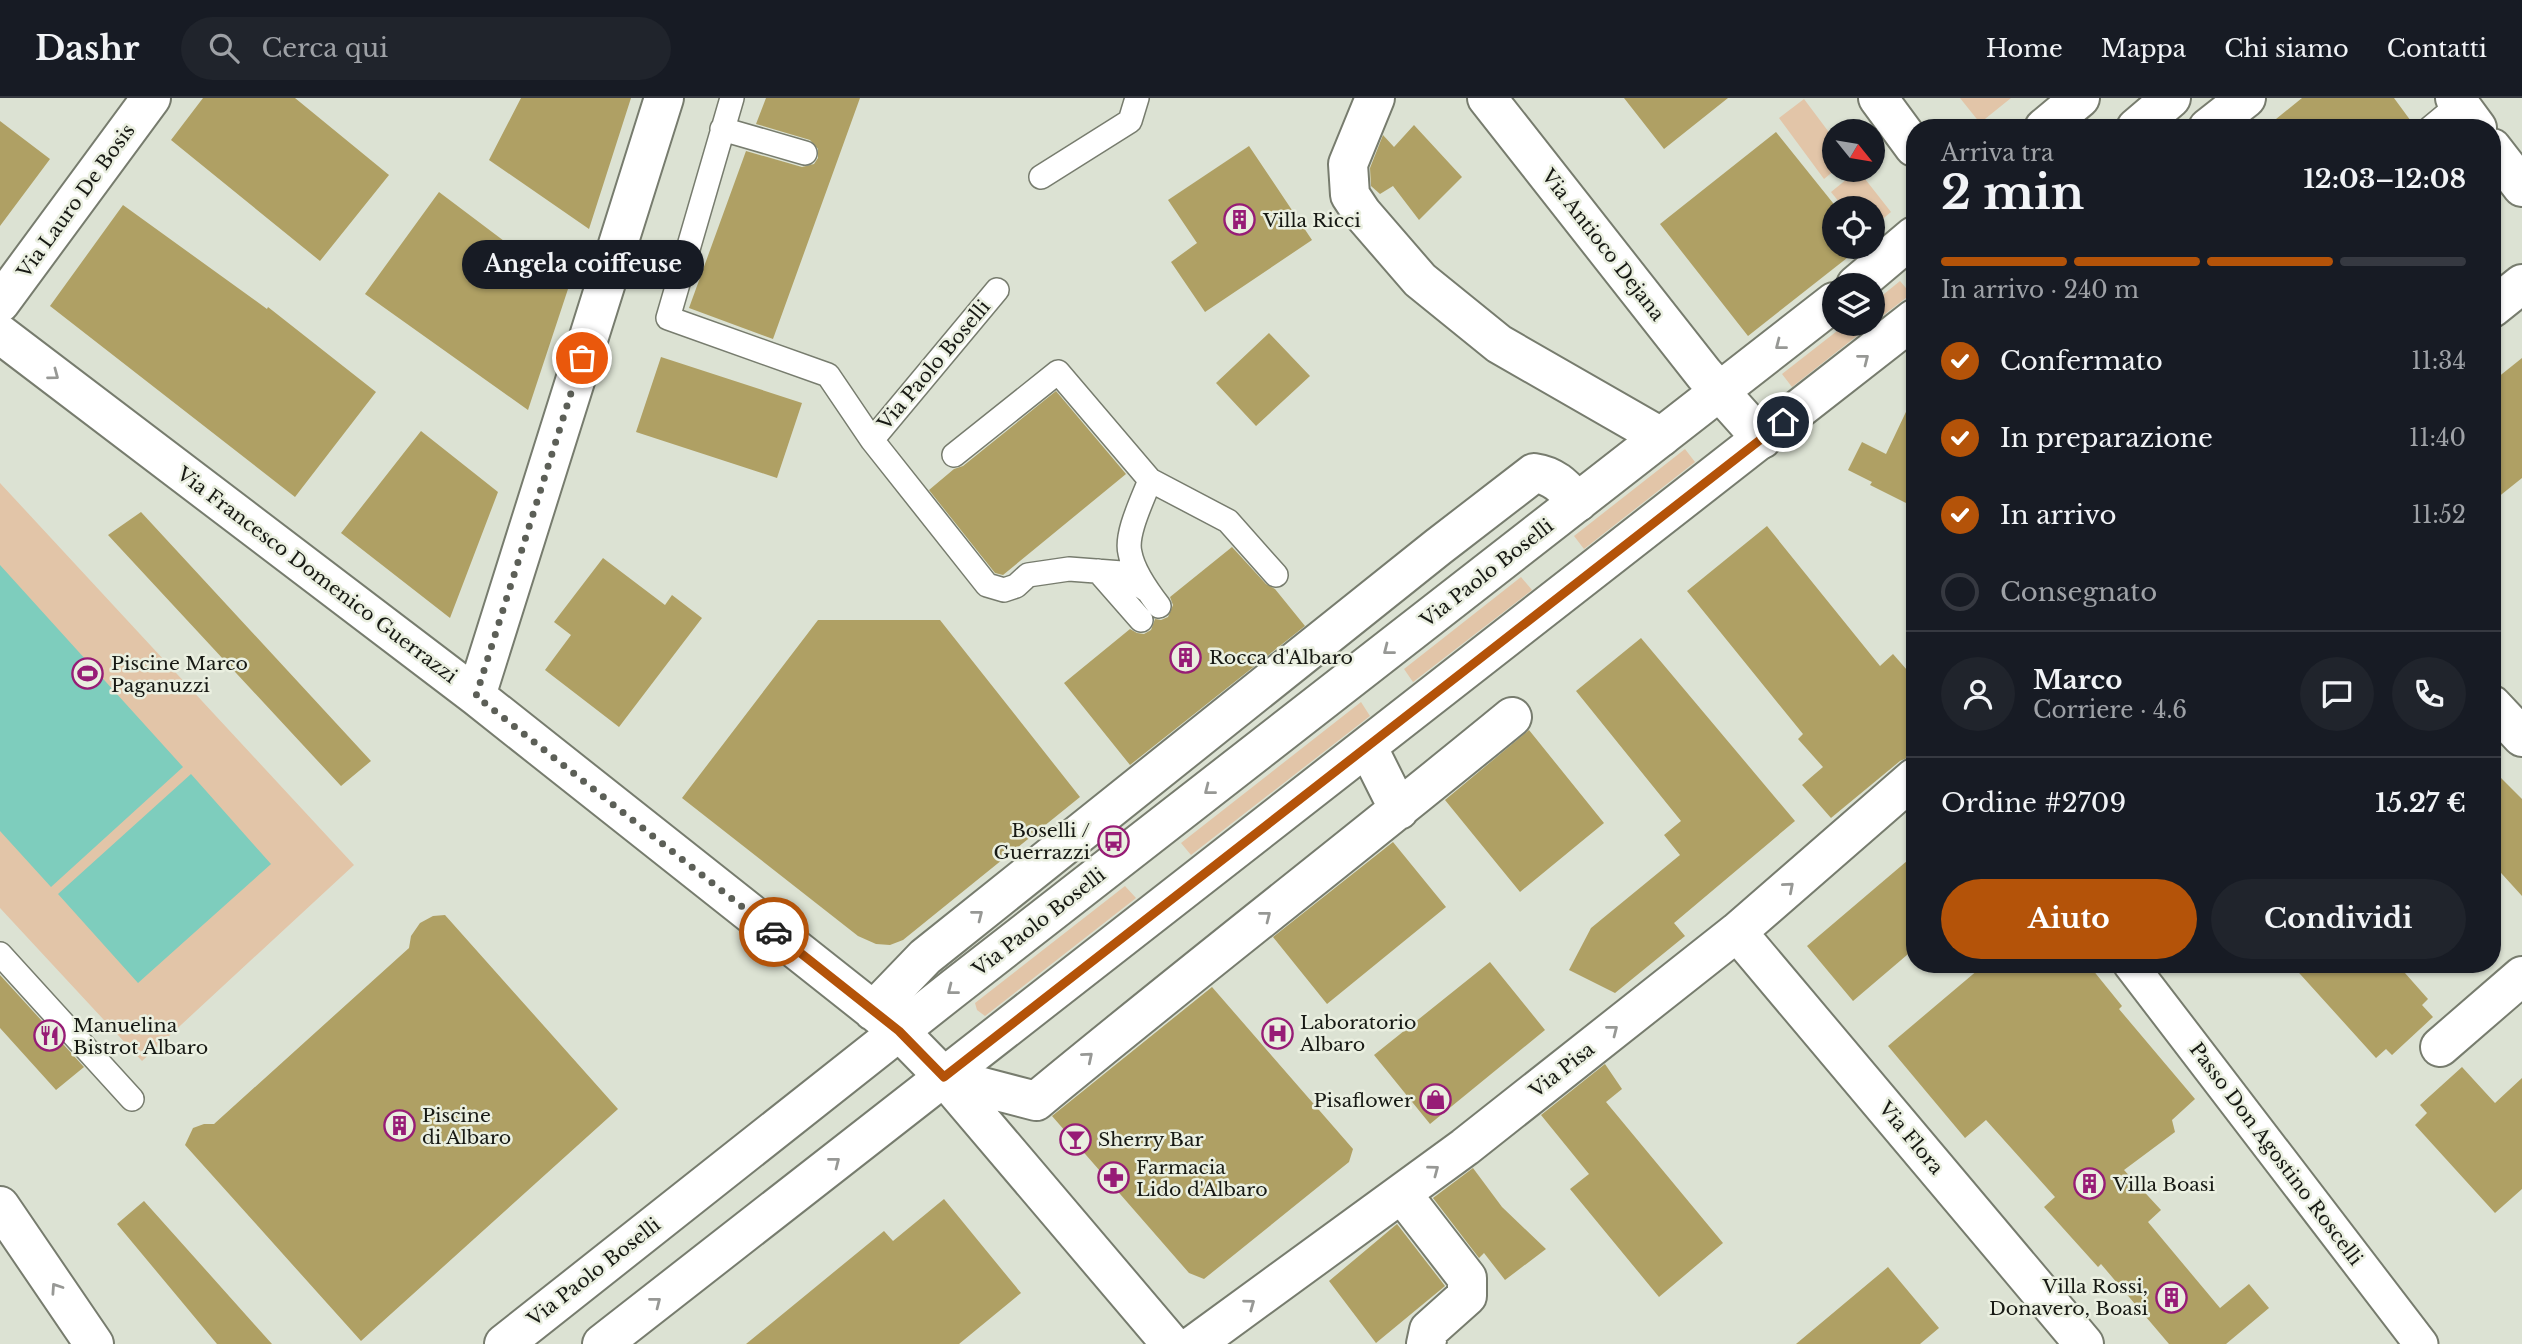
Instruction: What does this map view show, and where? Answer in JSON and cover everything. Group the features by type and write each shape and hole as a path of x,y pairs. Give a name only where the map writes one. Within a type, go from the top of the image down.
{"street":[{"name":"Via Lauro De Bosis","path":"0,303 151,98"},
{"path":"476,696 664,98"},
{"path":"1375,98 1348,163 1350,195 1362,213 1420,280 1499,344 1661,437"},
{"name":"Via Antioco Dejana","path":"1487,98 1720,392 1762,439"},
{"path":"1878,98 1906,136"},
{"path":"2055,119 2080,98"},
{"path":"2146,119 2171,98"},
{"path":"2219,119 2246,98"},
{"path":"2501,160 2522,187"},
{"path":"1870,273 1906,243"},
{"path":"2501,300 2522,284"},
{"name":"Via Paolo Boselli","path":"504,1344 886,1021 1578,502 1822,311"},
{"path":"620,1339 944,1077 1906,325"},
{"name":"Via Francesco Domenico Guerrazzi","path":"0,334 476,696 886,1021 944,1077 1171,1344"},
{"name":"Via Paolo Boselli","path":"886,1021 925,957 1224,710 1534,473 1557,480 1578,502"},
{"path":"944,1077 1036,1101 1512,717"},
{"path":"1368,748 1399,810"},
{"name":"Via Pisa","path":"1195,1344 1402,1194 1737,932 1906,785"},
{"name":"Via Flora","path":"1737,932 2084,1344"},
{"name":"Passo Don Agostino Roscelli","path":"2137,973 2421,1344"},
{"path":"2440,1047 2522,976"},
{"path":"1402,1194 1467,1278 1467,1296 1429,1330 1426,1344"},
{"path":"0,1206 94,1344"}],"lane":[{"name":"Via Paolo Boselli","path":"732,98 668,318 828,374 872,440 987,585 1004,590 1016,586 1028,575 1069,569 1098,571 1150,606 1129,553 1132,530 1150,480"},
{"path":"1041,177 1130,121 1137,98"},
{"path":"2447,119 2464,110"},
{"path":"722,129 804,153"},
{"name":"Via Paolo Boselli","path":"872,440 997,290"},
{"path":"954,455 1058,372 1150,480 1228,521 1276,575"},
{"path":"0,954 132,1099"}],"shaded area":[{"path":"1960,98 2011,98 1985,119 1977,119"},
{"path":"1804,99 1822,123 1822,176 1779,118"},
{"path":"1843,182 1867,182 1878,196 1834,196 1831,192"},
{"path":"1885,204 1891,212 1885,217"},
{"path":"1900,281 1906,288 1906,298 1885,314 1885,293"},
{"path":"1831,336 1857,336 1792,387 1782,374"},
{"path":"1685,449 1695,462 1584,549 1574,536"},
{"name":"Piscine Marco Paganuzzi","path":"0,483 354,865 142,1061 0,908"},
{"path":"1521,577 1532,590 1413,682 1404,669"},
{"path":"1361,702 1370,716 1191,855 1181,843"},
{"path":"1125,886 1136,898 985,1016 977,1010 975,1003"}],"water":[{"path":"0,565 183,767 51,887 0,831"},
{"path":"191,774 271,864 138,983 58,894"}],"building":[{"path":"203,98 295,98 389,175 320,261 171,140"},
{"path":"521,98 631,98 589,229 489,160"},
{"path":"766,98 860,98 773,339 689,308 746,151 802,167 814,164 818,158 818,149 810,140 756,124"},
{"path":"1624,98 1728,98 1664,149"},
{"path":"2302,98 2394,98 2409,119 2276,119"},
{"path":"0,121 50,159 0,226"},
{"path":"1414,125 1462,177 1419,220 1393,186 1380,194 1371,186 1370,168 1383,135 1394,147"},
{"path":"1776,132 1827,196 1822,196 1822,259 1846,259 1828,273 1822,273 1822,278 1748,336 1660,224"},
{"name":"Villa Ricci","path":"1249,146 1312,240 1205,312 1171,262 1197,243 1168,200"},
{"path":"439,192 568,289 528,410 365,294"},
{"path":"123,205 267,309 268,307 376,392 295,497 50,306"},
{"path":"1269,333 1310,376 1256,426 1216,383"},
{"path":"661,357 802,403 777,478 636,432"},
{"path":"2522,358 2522,478 2501,495 2501,375"},
{"path":"1056,391 1126,474 1003,575 995,573 929,490"},
{"path":"1906,412 1906,503 1870,485 1872,482 1848,470 1862,442 1886,454"},
{"path":"421,431 498,492 450,618 341,533"},
{"path":"141,512 371,761 341,786 108,535"},
{"path":"1767,526 1880,666 1893,654 1906,669 1906,758 1831,818 1802,785 1823,767 1798,739 1803,734 1687,591"},
{"name":"Rocca d'Albaro","path":"1232,547 1266,584 1275,589 1305,626 1130,765 1064,683 1130,629 1144,634 1151,630 1155,619 1168,617 1173,605 1170,597"},
{"path":"603,558 665,605 672,595 702,618 619,727 545,670 571,635 554,622"},
{"path":"818,620 940,620 1080,797 903,940 890,945 876,944 858,936 682,798"},
{"path":"1641,638 1795,821 1674,923 1685,936 1615,993 1569,970 1591,928 1680,855 1664,835 1681,821 1576,691"},
{"path":"1529,730 1604,823 1520,892 1445,800"},
{"path":"2501,778 2522,799 2522,896 2501,873"},
{"path":"1393,842 1446,907 1327,1004 1273,937"},
{"path":"1906,862 1906,956 1853,1001 1807,946"},
{"name":"Piscine di Albaro","path":"445,915 618,1109 361,1341 185,1145 193,1128 214,1124 409,948 411,936 420,923 433,916"},
{"path":"1490,962 1545,1030 1430,1124 1374,1055"},
{"path":"1974,973 2095,973 2122,1006 2119,1009 2195,1099 2172,1120 2175,1132 2124,1170 2161,1210 2148,1222 2220,1308 2249,1284 2269,1308 2226,1344 2169,1344 2101,1264 2098,1267 2044,1207 2055,1197 1986,1120 1965,1138 1888,1046"},
{"path":"2299,973 2405,973 2428,999 2422,1005 2433,1017 2392,1055 2386,1049 2376,1058"},
{"path":"0,975 84,1067 56,1090 0,1028"},
{"path":"1212,987 1353,1149 1349,1162 1204,1279 1189,1273 1052,1116"},
{"path":"1605,1064 1622,1089 1606,1102 1723,1243 1659,1297 1570,1189 1589,1174 1541,1115"},
{"path":"2462,1067 2495,1103 2522,1078 2522,1189 2495,1213 2415,1125 2427,1113 2420,1105"},
{"path":"1473,1168 1502,1207 1546,1249 1505,1280 1484,1253 1479,1258 1433,1198"},
{"path":"944,1199 1021,1293 959,1344 746,1344 884,1231 893,1241"},
{"path":"144,1201 272,1344 217,1344 117,1224"},
{"path":"1397,1224 1445,1286 1376,1343 1329,1281"},
{"path":"1888,1267 1939,1328 1920,1344 1796,1344"}],"way so far":[{"path":"582,358 476,696 774,932"}],"place":[{"name":"Villa Ricci","path":"1240,220"},
{"name":"Angela coiffeuse","path":"582,358"},
{"name":"Rocca d'Albaro","path":"1186,657"},
{"name":"Piscine Marco Paganuzzi","path":"88,674"},
{"name":"Boselli / Guerrazzi","path":"1113,841"},
{"name":"Laboratorio Albaro","path":"1277,1033"},
{"name":"Manuelina Bistrot Albaro","path":"50,1036"},
{"name":"Pisaflower","path":"1436,1100"},
{"name":"Piscine di Albaro","path":"399,1126"},
{"name":"Sherry Bar","path":"1075,1139"},
{"name":"Farmacia Lido d'Albaro","path":"1113,1178"},
{"name":"Villa Boasi","path":"2090,1184"},
{"name":"Villa Rossi, Donavero, Boasi","path":"2171,1297"}],"route":[{"path":"774,932 899,1031 944,1077 1783,422"}]}
